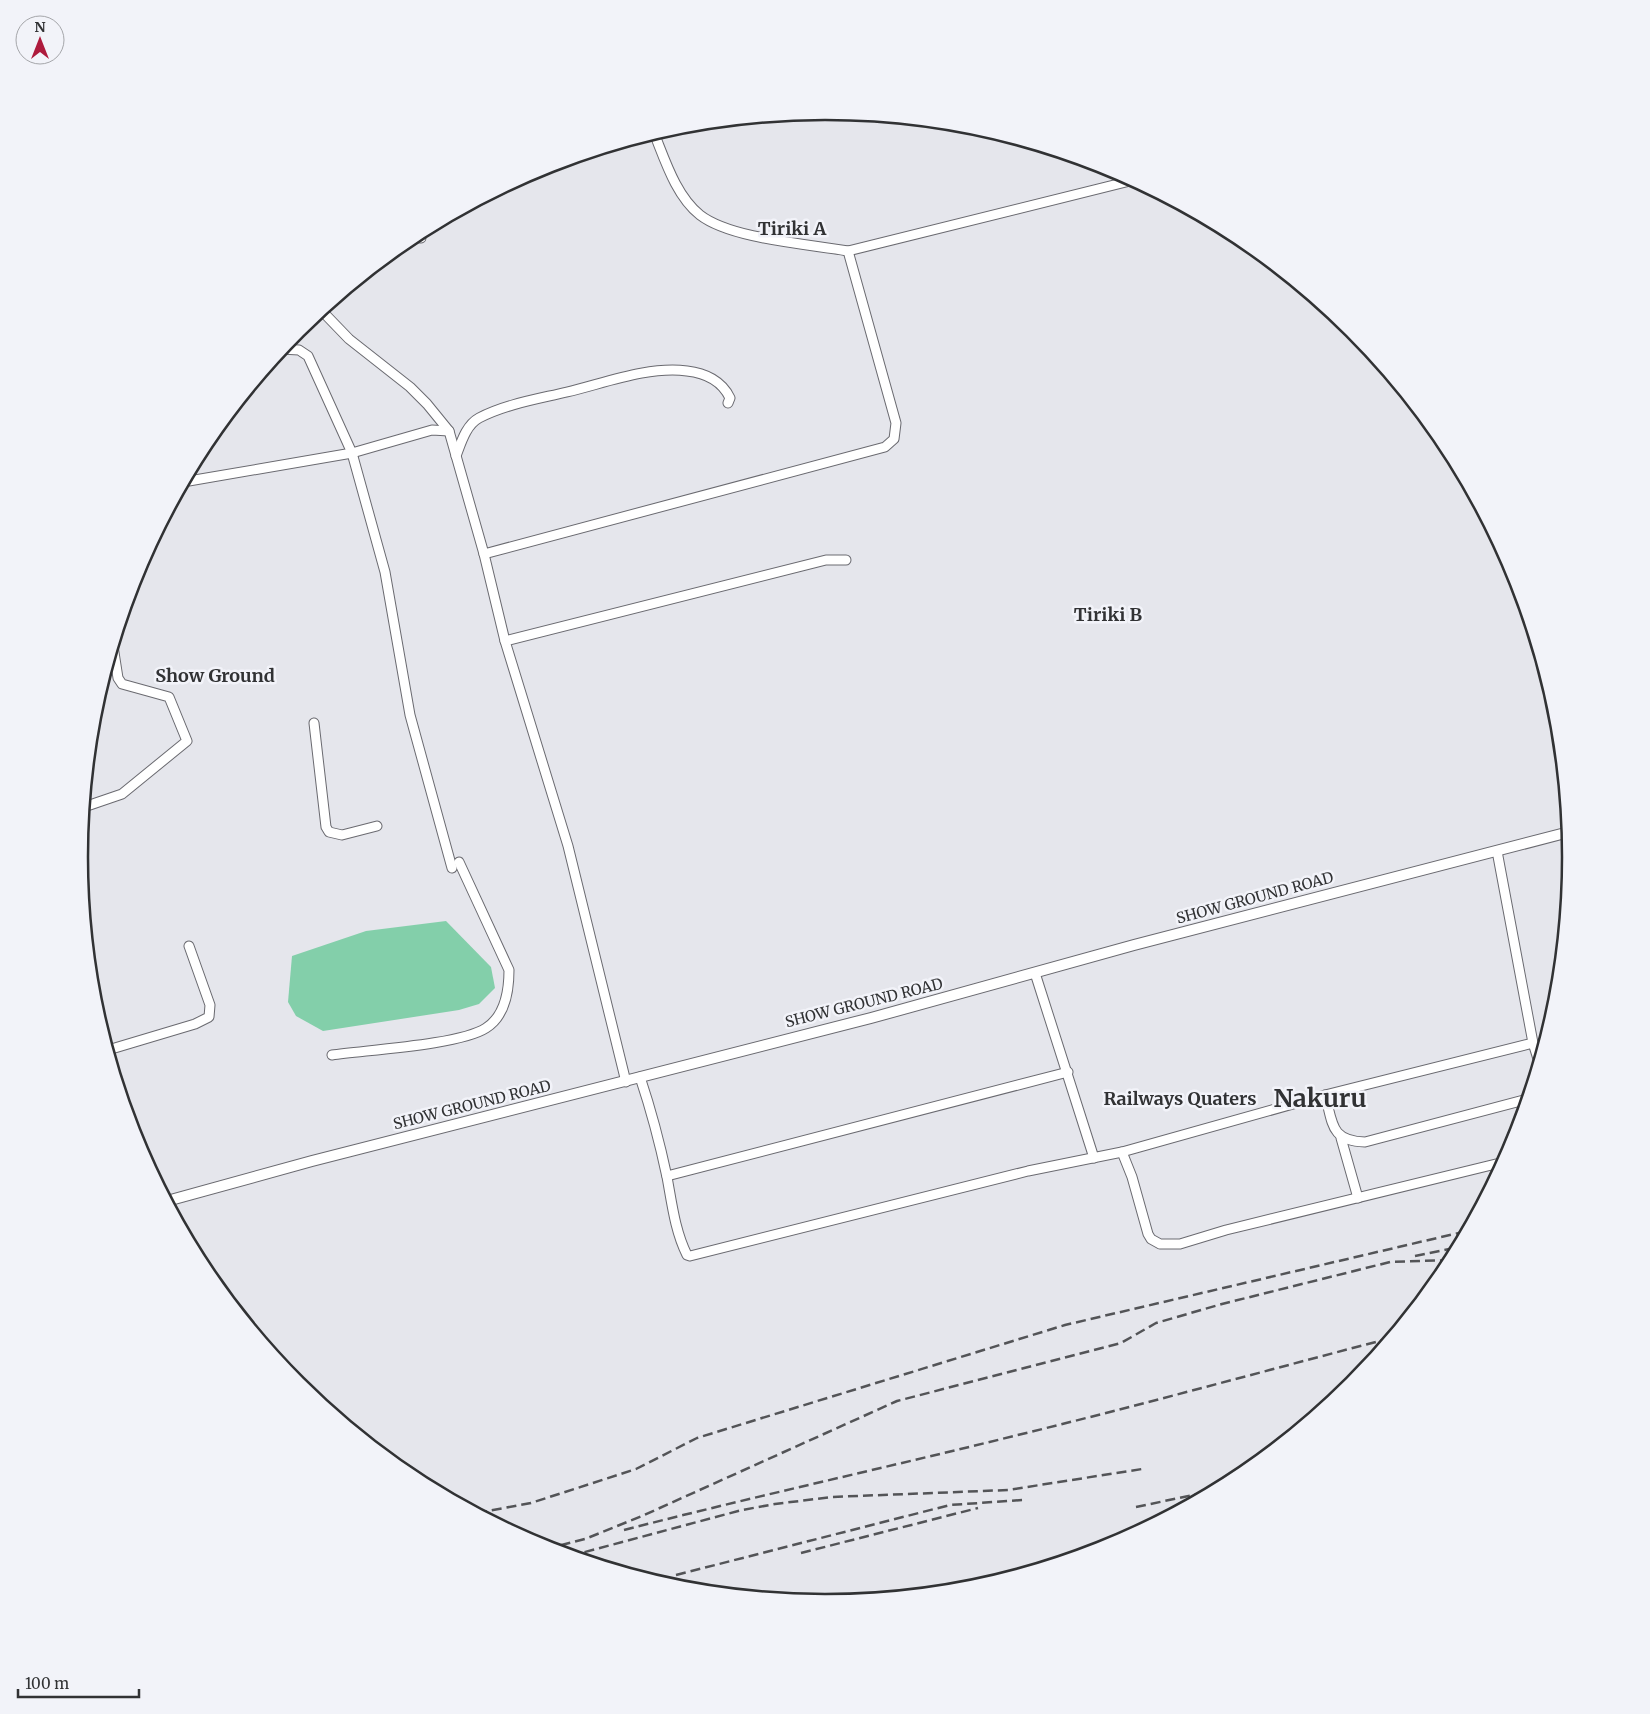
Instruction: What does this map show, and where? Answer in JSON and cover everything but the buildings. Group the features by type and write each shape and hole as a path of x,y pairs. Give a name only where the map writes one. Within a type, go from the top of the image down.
{"main road":[{"name":"SHOW GROUND ROAD","path":"172,1199 312,1161 915,1007 1150,940 1562,834"}],"street":[{"path":"657,140 668,167 682,192 699,214 714,224 768,238 848,251 1122,183"},
{"path":"484,554 885,447 894,439 896,423 848,251"},
{"path":"326,315 349,339 410,387 428,404 449,431 484,554 505,641 568,846 626,1082"},
{"path":"291,350 298,350 308,356 352,453 385,572 410,715 456,865 509,970 509,988 504,1005 497,1018 486,1028 452,1039 332,1055"},
{"path":"456,456 462,438 478,418 511,406 640,374 670,370 704,374 726,392 730,398 728,403"},
{"path":"191,481 352,453 432,430 449,431"},
{"path":"505,641 826,560 846,560"},
{"path":"89,805 122,794 187,741 170,697 122,684 118,678 115,659"},
{"path":"314,723 326,827 329,832 342,835 377,826"},
{"path":"1496,851 1536,1052"},
{"path":"113,1048 195,1024 209,1017 210,1005 189,946"},
{"path":"1035,973 1094,1158"},
{"path":"640,1078 649,1104 682,1245 687,1255 694,1256 928,1195 1028,1171 1122,1152 1325,1095 1533,1043"},
{"path":"667,1176 1068,1072"},
{"path":"1325,1095 1335,1130 1341,1138 1358,1198"},
{"path":"1341,1138 1365,1142 1520,1101"},
{"path":"1122,1152 1132,1177 1148,1234 1151,1239 1165,1245 1180,1244 1226,1230 1494,1164"}],"green space":[{"path":"446,921 491,967 495,988 479,1004 459,1010 323,1031 296,1016 288,1002 292,956 366,931"}],"railway":[{"path":"486,1511 531,1503 636,1469 697,1438 1065,1325 1460,1233"},
{"path":"1415,1256 1449,1249"},
{"path":"562,1545 585,1539 642,1516 897,1401 1121,1343 1156,1323 1222,1304 1390,1262 1442,1260"},
{"path":"624,1530 1068,1423 1381,1341"},
{"path":"582,1553 742,1510 775,1504 832,1497 1008,1490 1142,1469"},
{"path":"1136,1507 1197,1494"},
{"path":"676,1575 950,1505 1023,1500"},
{"path":"801,1553 978,1508"}],"district":[{"name":"Tiriki A","path":"792,229"},
{"name":"Tiriki B","path":"1108,615"},
{"name":"Show Ground","path":"215,676"},
{"name":"Nakuru","path":"1320,1098"},
{"name":"Railways Quaters","path":"1180,1099"}]}
